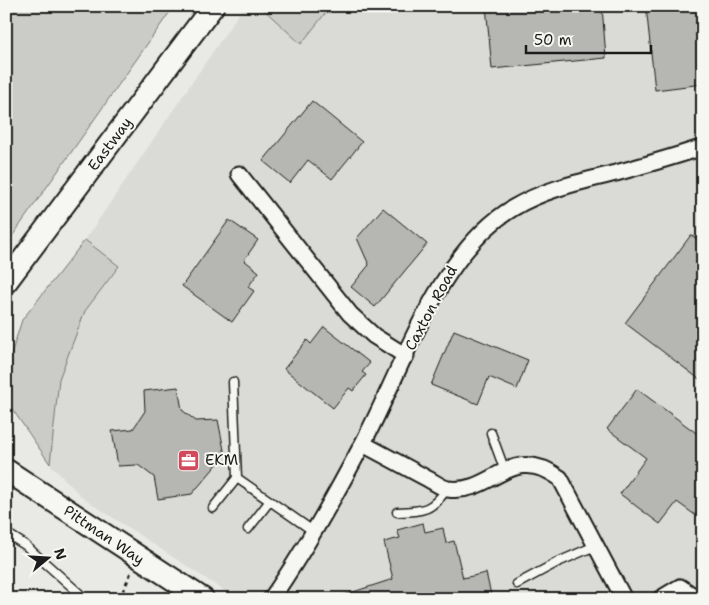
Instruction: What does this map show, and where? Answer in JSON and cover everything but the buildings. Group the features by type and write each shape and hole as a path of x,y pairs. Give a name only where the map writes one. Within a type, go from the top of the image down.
{"main road":[{"name":"Eastway","path":"6,282 213,6"},
{"name":"Pittman Way","path":"6,470 136,557 203,599"}],"street":[{"name":"Caxton Road","path":"271,599 363,444 432,299 457,259 483,232 512,208 550,189 663,161 703,147"},
{"path":"239,174 350,314 374,336 406,356"},
{"path":"363,444 447,489 465,488 513,467 534,465 547,469 560,478 624,599"},
{"path":"660,599 680,587 698,599"}],"lane":[{"path":"213,508 237,478 233,382"},
{"path":"491,434 505,471"},
{"path":"237,478 269,502 313,530"},
{"path":"397,512 420,512 435,505 447,489"},
{"path":"248,530 269,502"},
{"path":"6,533 25,545 81,597"},
{"path":"517,584 558,562 596,546"}],"path":[{"path":"120,599 136,557"}],"shaded area":[{"path":"6,6 174,6 6,245"},
{"path":"244,6 260,6 301,44 331,6 703,6 703,599 237,599 83,498 50,464 59,379 85,311 119,266 85,240"},
{"path":"260,6 331,6 301,44"},
{"path":"85,240 119,266 85,311 59,379 50,464 6,400 6,370 22,320"}],"place":[{"name":"EKM","path":"189,460"}]}
